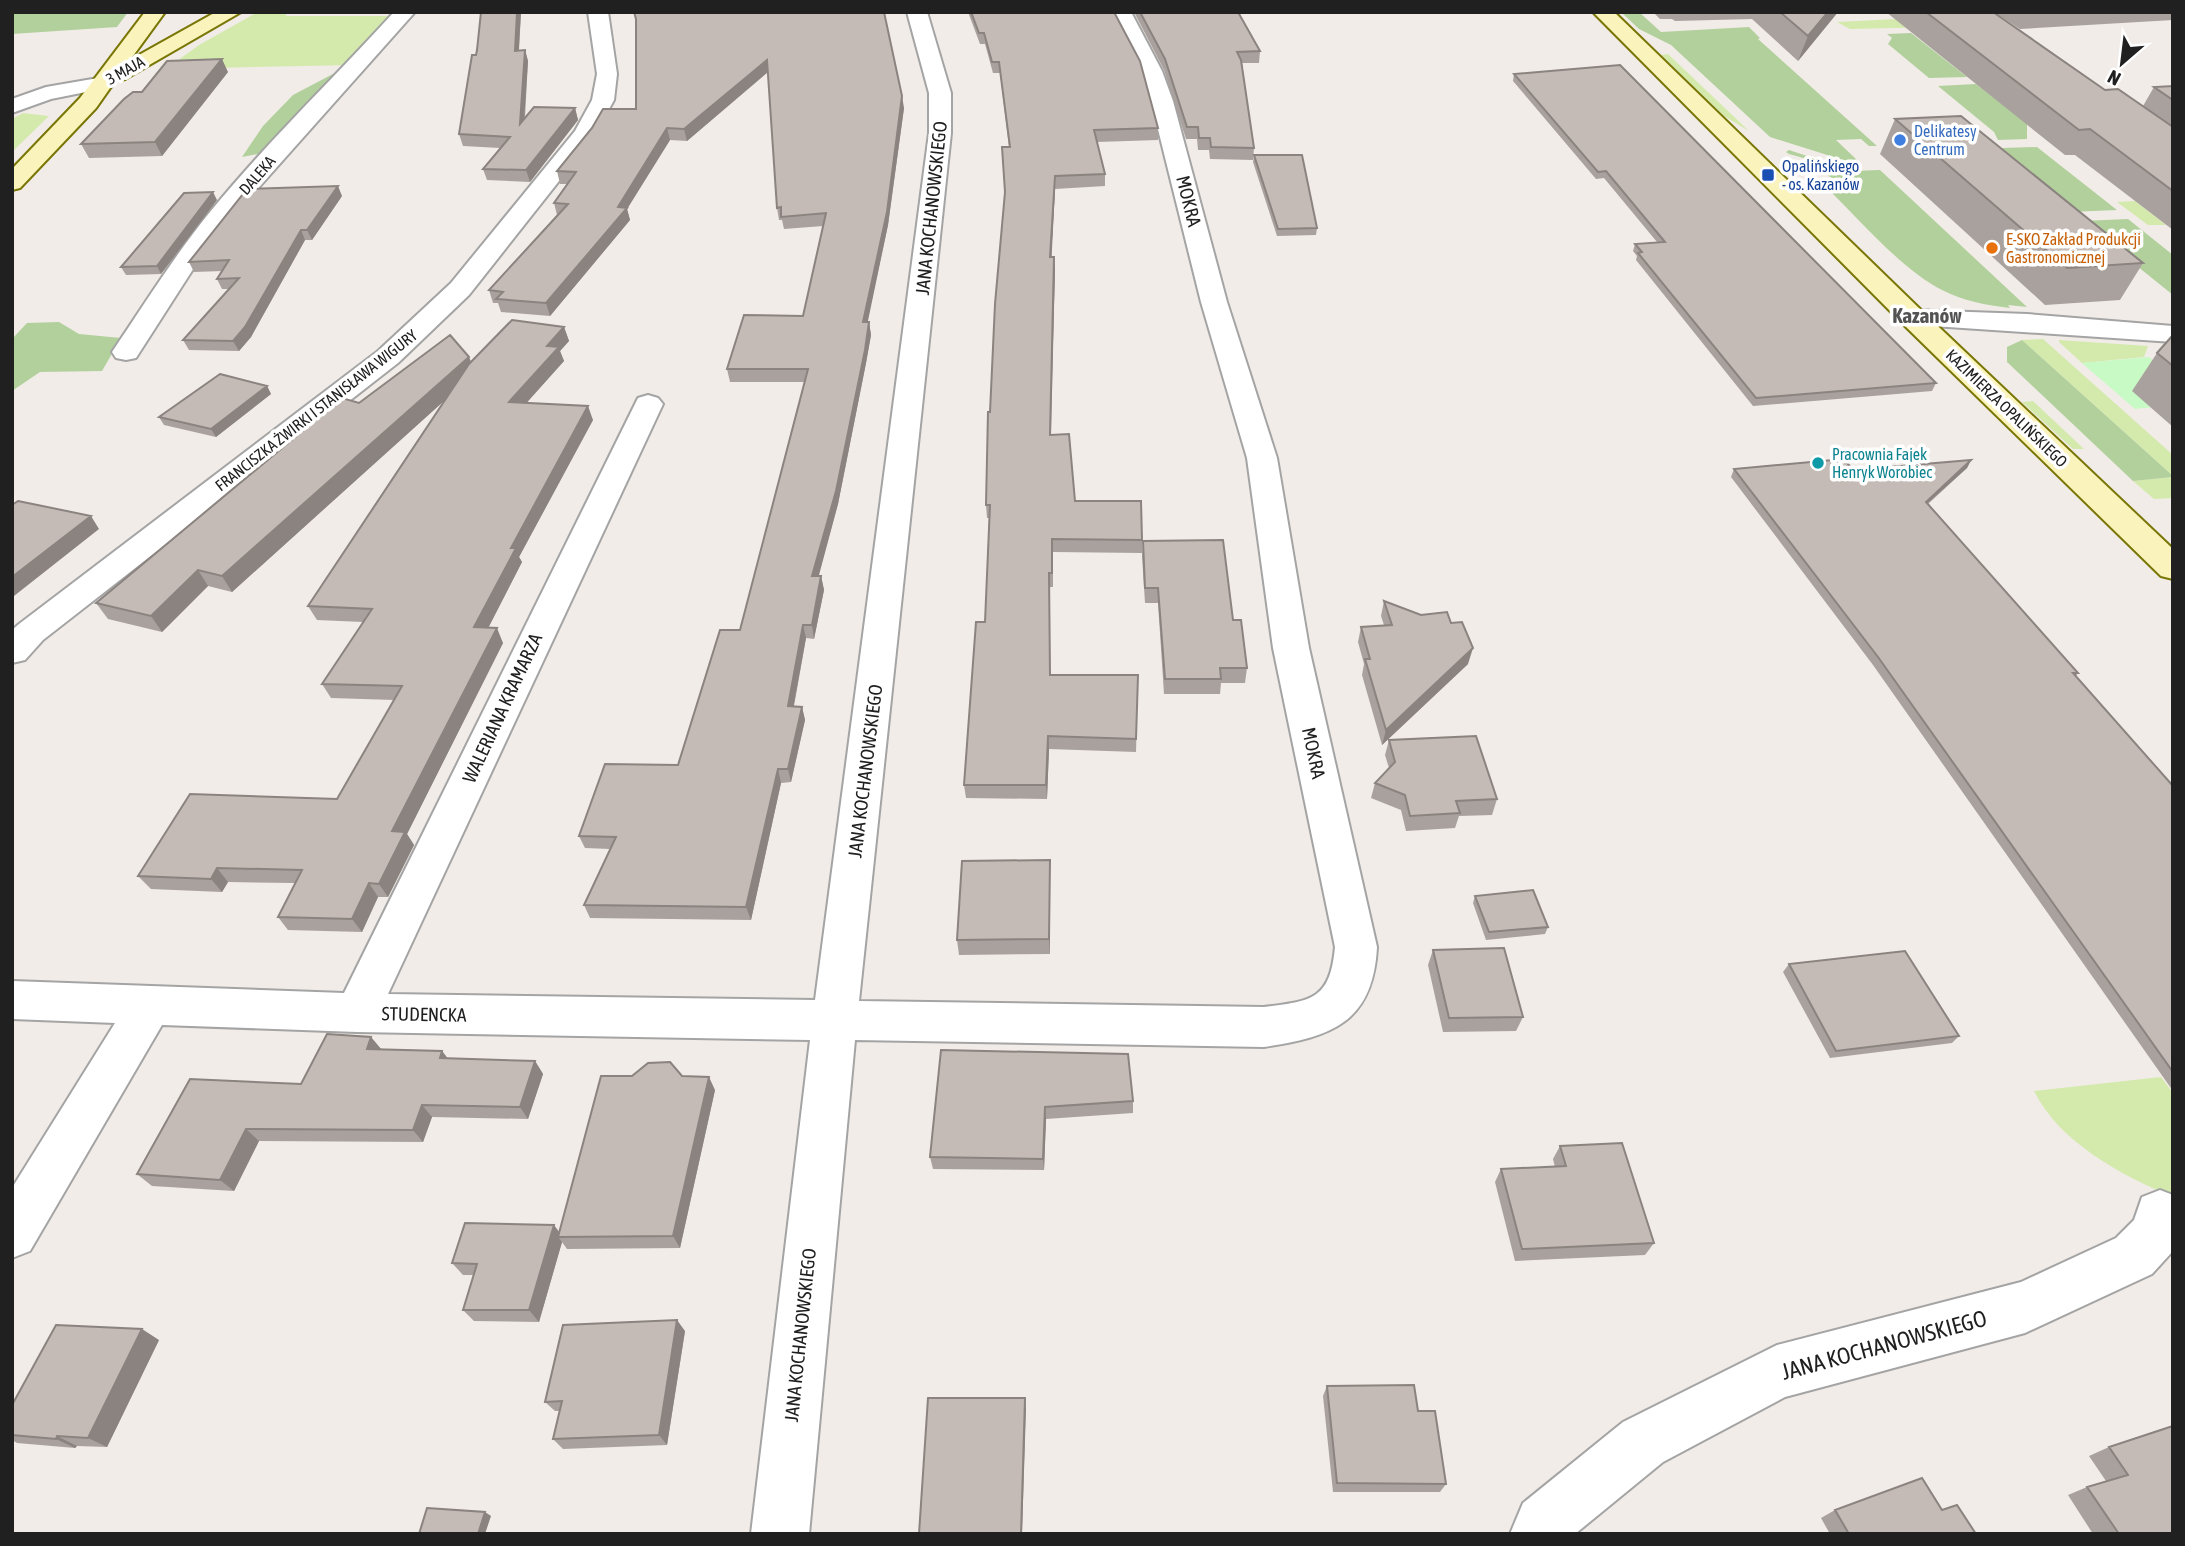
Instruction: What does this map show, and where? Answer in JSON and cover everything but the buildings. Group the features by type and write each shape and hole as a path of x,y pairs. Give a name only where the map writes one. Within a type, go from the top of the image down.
{"street":[{"path":"12,183 104,83 155,12"},
{"name":"3 MAJA","path":"12,107 46,93 104,83 231,12"},
{"name":"DALEKA","path":"126,352 195,248 270,158 352,73 405,12"},
{"name":"FRANCISZKA ŻWIRKI I STANISŁAWA WIGURY","path":"12,652 31,632 388,357 460,289 585,133 604,100 607,74 598,12"},
{"name":"JANA KOCHANOWSKIEGO","path":"780,1534 835,1020 940,133 940,93 917,12"},
{"name":"MOKRA","path":"835,1020 1264,1027 1297,1023 1322,1015 1342,999 1356,973 1356,947 1291,648 1262,458 1214,302 1163,101 1152,71 1121,12"},
{"name":"KAZIMIERZA OPALIŃSKIEGO","path":"1603,12 1913,318 2173,568"},
{"path":"1913,318 2028,322 2173,334"},
{"name":"WALERIANA KRAMARZA","path":"357,1013 648,404"},
{"name":"STUDENCKA","path":"12,1000 357,1013 835,1020"},
{"path":"12,1234 150,1005"},
{"name":"JANA KOCHANOWSKIEGO","path":"1539,1534 1544,1523 1643,1442 1777,1372 2025,1307 2134,1256 2155,1234 2160,1214"}],"green space":[{"path":"12,12 128,12 117,27 12,34"},
{"path":"258,12 288,12 285,14 287,16 398,16 353,65 166,69 199,45"},
{"path":"1621,12 1639,12 1661,32 1749,27 1760,38 1758,39 1877,146 1869,146 1861,139 1836,140 1857,160 1856,164 1770,137 1671,45 1639,29"},
{"path":"1967,12 1986,26 1850,29 1837,22 1957,16"},
{"path":"1911,33 1967,77 1929,78 1888,44 1892,38 1887,34"},
{"path":"1668,54 1749,131 1724,116 1661,55"},
{"path":"350,65 268,152 242,157 263,126 293,95"},
{"path":"1976,84 2027,123 2027,139 1998,140 1994,132 1938,86"},
{"path":"23,113 49,116 12,152 12,119"},
{"path":"2037,147 2117,210 2069,212 2002,148"},
{"path":"1789,150 1852,171 1880,170 2027,307 2008,305 2010,308 1975,302 1950,294 1927,281 1896,257 1826,187 1839,185 1811,160 1789,154 1786,152"},
{"path":"2135,201 2166,225 2148,225 2117,202"},
{"path":"2128,219 2173,255 2173,295 2081,221"},
{"path":"59,322 79,334 121,338 102,371 40,372 12,391 12,339 27,323"},
{"path":"2043,339 2173,455 2173,476 2022,340"},
{"path":"2022,340 2173,477 2133,481 2007,362 2007,347"},
{"path":"2059,340 2148,346 2144,357 2082,363"},
{"path":"2149,357 2173,377 2173,405 2135,409 2082,363"},
{"path":"2033,401 2084,449 2073,449 2022,402"},
{"path":"2173,477 2173,498 2154,499 2133,481"},
{"path":"2161,1077 2173,1093 2173,1197 2113,1168 2076,1142 2045,1110 2034,1091"}],"place":[{"name":"Delikatesy Centrum","path":"1900,140"},
{"name":"Opalińskiego - os. Kazanów","path":"1768,175"},
{"name":"E-SKO Zakład Produkcji Gastronomicznej","path":"1992,248"},
{"name":"Pracownia Fajek Henryk Worobiec","path":"1818,463"}],"district":[{"name":"Kazanów","path":"1927,315"}]}
